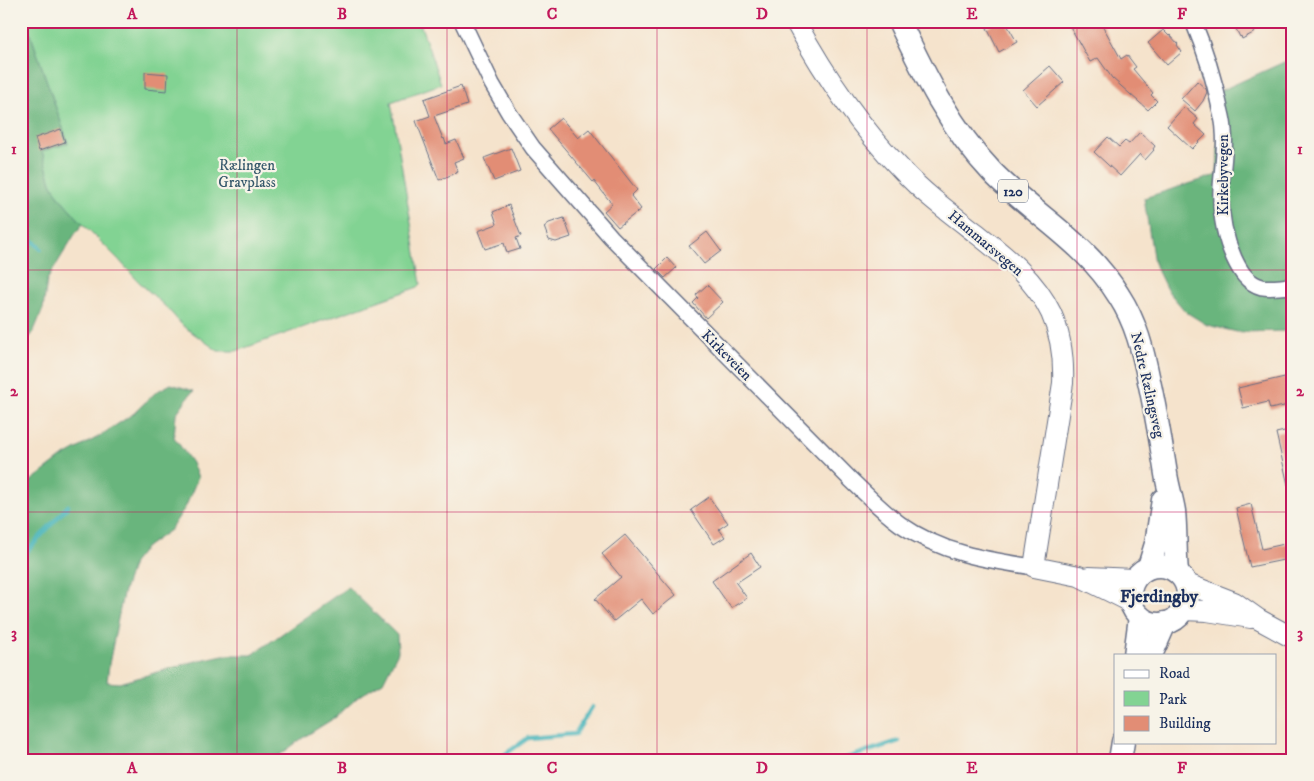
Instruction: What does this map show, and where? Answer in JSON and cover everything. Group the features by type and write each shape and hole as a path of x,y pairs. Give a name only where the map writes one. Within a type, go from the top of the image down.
{"main road":[{"name":"Nedre Rælingsveg","path":"899,21 924,72 965,139 979,157 1008,186 1084,251 1098,266 1119,295 1133,322 1142,348 1157,418 1174,512 1181,577"},
{"name":"Nedre Rælingsveg","path":"1142,573 1156,544 1166,474"},
{"path":"1142,573 1156,566 1163,566 1181,577"},
{"name":"120","path":"1136,654 1136,610 1130,590 1142,573"},
{"name":"120","path":"1152,654 1174,616 1188,597 1181,577"},
{"path":"1136,610 1152,623 1174,616"},
{"path":"1120,760 1124,744"}],"street":[{"name":"Kirkeveien","path":"462,21 484,68 509,113 533,148 611,237 884,512 916,534 934,543 980,559 1078,576 1142,573"},
{"name":"Hammarsvegen","path":"795,21 840,93 886,154 918,187 1019,269 1038,291 1052,314 1062,354 1064,367 1063,383 1034,567"},
{"name":"Kirkebyvegen","path":"1193,21 1215,83 1224,129 1225,154 1221,187 1221,215 1233,255 1243,275 1255,284 1272,288 1293,286"},
{"name":"Kirkeveien","path":"1078,576 1136,610"},
{"path":"1181,577 1234,602 1258,619 1293,638"},
{"path":"1174,616 1207,610 1258,619"}],"green space":[{"path":"21,21 26,21 68,143 42,151 51,183 60,198 83,224 47,280 43,309 33,333 21,348"},
{"name":"Rælingen Gravplass","path":"26,21 421,21 421,26 441,84 391,102 421,284 418,287 236,351 218,351 182,325 139,282 83,224 60,198 51,183 42,151 68,143"},
{"path":"1293,58 1293,331 1237,332 1207,325 1186,312 1167,290 1154,263 1144,198 1217,175 1220,91"},
{"path":"171,384 194,391 176,414 174,437 192,463 198,477 186,506 170,530 146,547 133,563 123,594 107,682 120,683 223,655 252,655 348,587 397,635 398,652 383,682 358,697 336,717 304,737 273,760 21,760 21,493 31,481 61,458 133,414 156,392"}],"building":[{"path":"999,21 1005,21 1017,42 999,52 987,28"},
{"path":"1067,21 1100,21 1121,59 1127,55 1136,67 1133,69 1153,93 1151,95 1157,101 1148,110 1112,78 1098,58 1090,62"},
{"path":"1232,21 1272,21 1254,30 1255,32 1242,39"},
{"path":"1163,30 1178,44 1182,52 1167,65 1148,43"},
{"path":"1050,66 1064,82 1037,106 1023,90"},
{"path":"145,72 168,74 167,91 145,89"},
{"path":"1197,81 1207,92 1195,111 1181,99"},
{"path":"461,86 467,105 434,116 446,144 456,140 464,158 454,162 458,172 439,180 416,121 430,116 424,99"},
{"path":"1184,107 1198,119 1194,124 1206,135 1192,149 1167,126"},
{"path":"561,118 578,138 589,129 637,190 631,196 641,209 618,227 604,211 612,204 548,129"},
{"path":"61,129 65,142 39,151 35,138"},
{"path":"1140,132 1155,146 1154,150 1145,160 1140,154 1120,176 1094,152 1108,137 1119,147 1125,141 1129,144"},
{"path":"511,148 520,171 494,181 484,158"},
{"path":"509,205 521,236 516,238 520,249 507,253 504,243 485,249 478,231 497,224 493,212"},
{"path":"564,218 571,237 556,242 549,240 544,227 549,223"},
{"path":"707,232 721,251 704,264 689,246"},
{"path":"667,258 676,268 665,278 656,269"},
{"path":"707,285 723,302 706,318 693,303 698,298 696,295"},
{"path":"1293,375 1293,404 1270,409 1268,402 1243,408 1238,388"},
{"path":"1293,429 1293,484 1288,485 1276,433"},
{"path":"709,497 728,523 719,529 725,537 714,544 691,510"},
{"path":"1251,504 1262,549 1293,542 1293,558 1250,567 1236,508"},
{"path":"625,535 676,595 653,614 641,599 614,621 595,599 621,577 602,554"},
{"path":"751,553 760,567 736,583 747,598 731,608 712,581"}],"waterway":[{"path":"21,233 24,232 41,249"},
{"path":"21,558 68,506"},
{"path":"497,760 528,738 575,734 592,707"},
{"path":"841,760 899,741"}],"district":[{"name":"Fjerdingby","path":"1159,596"}]}
